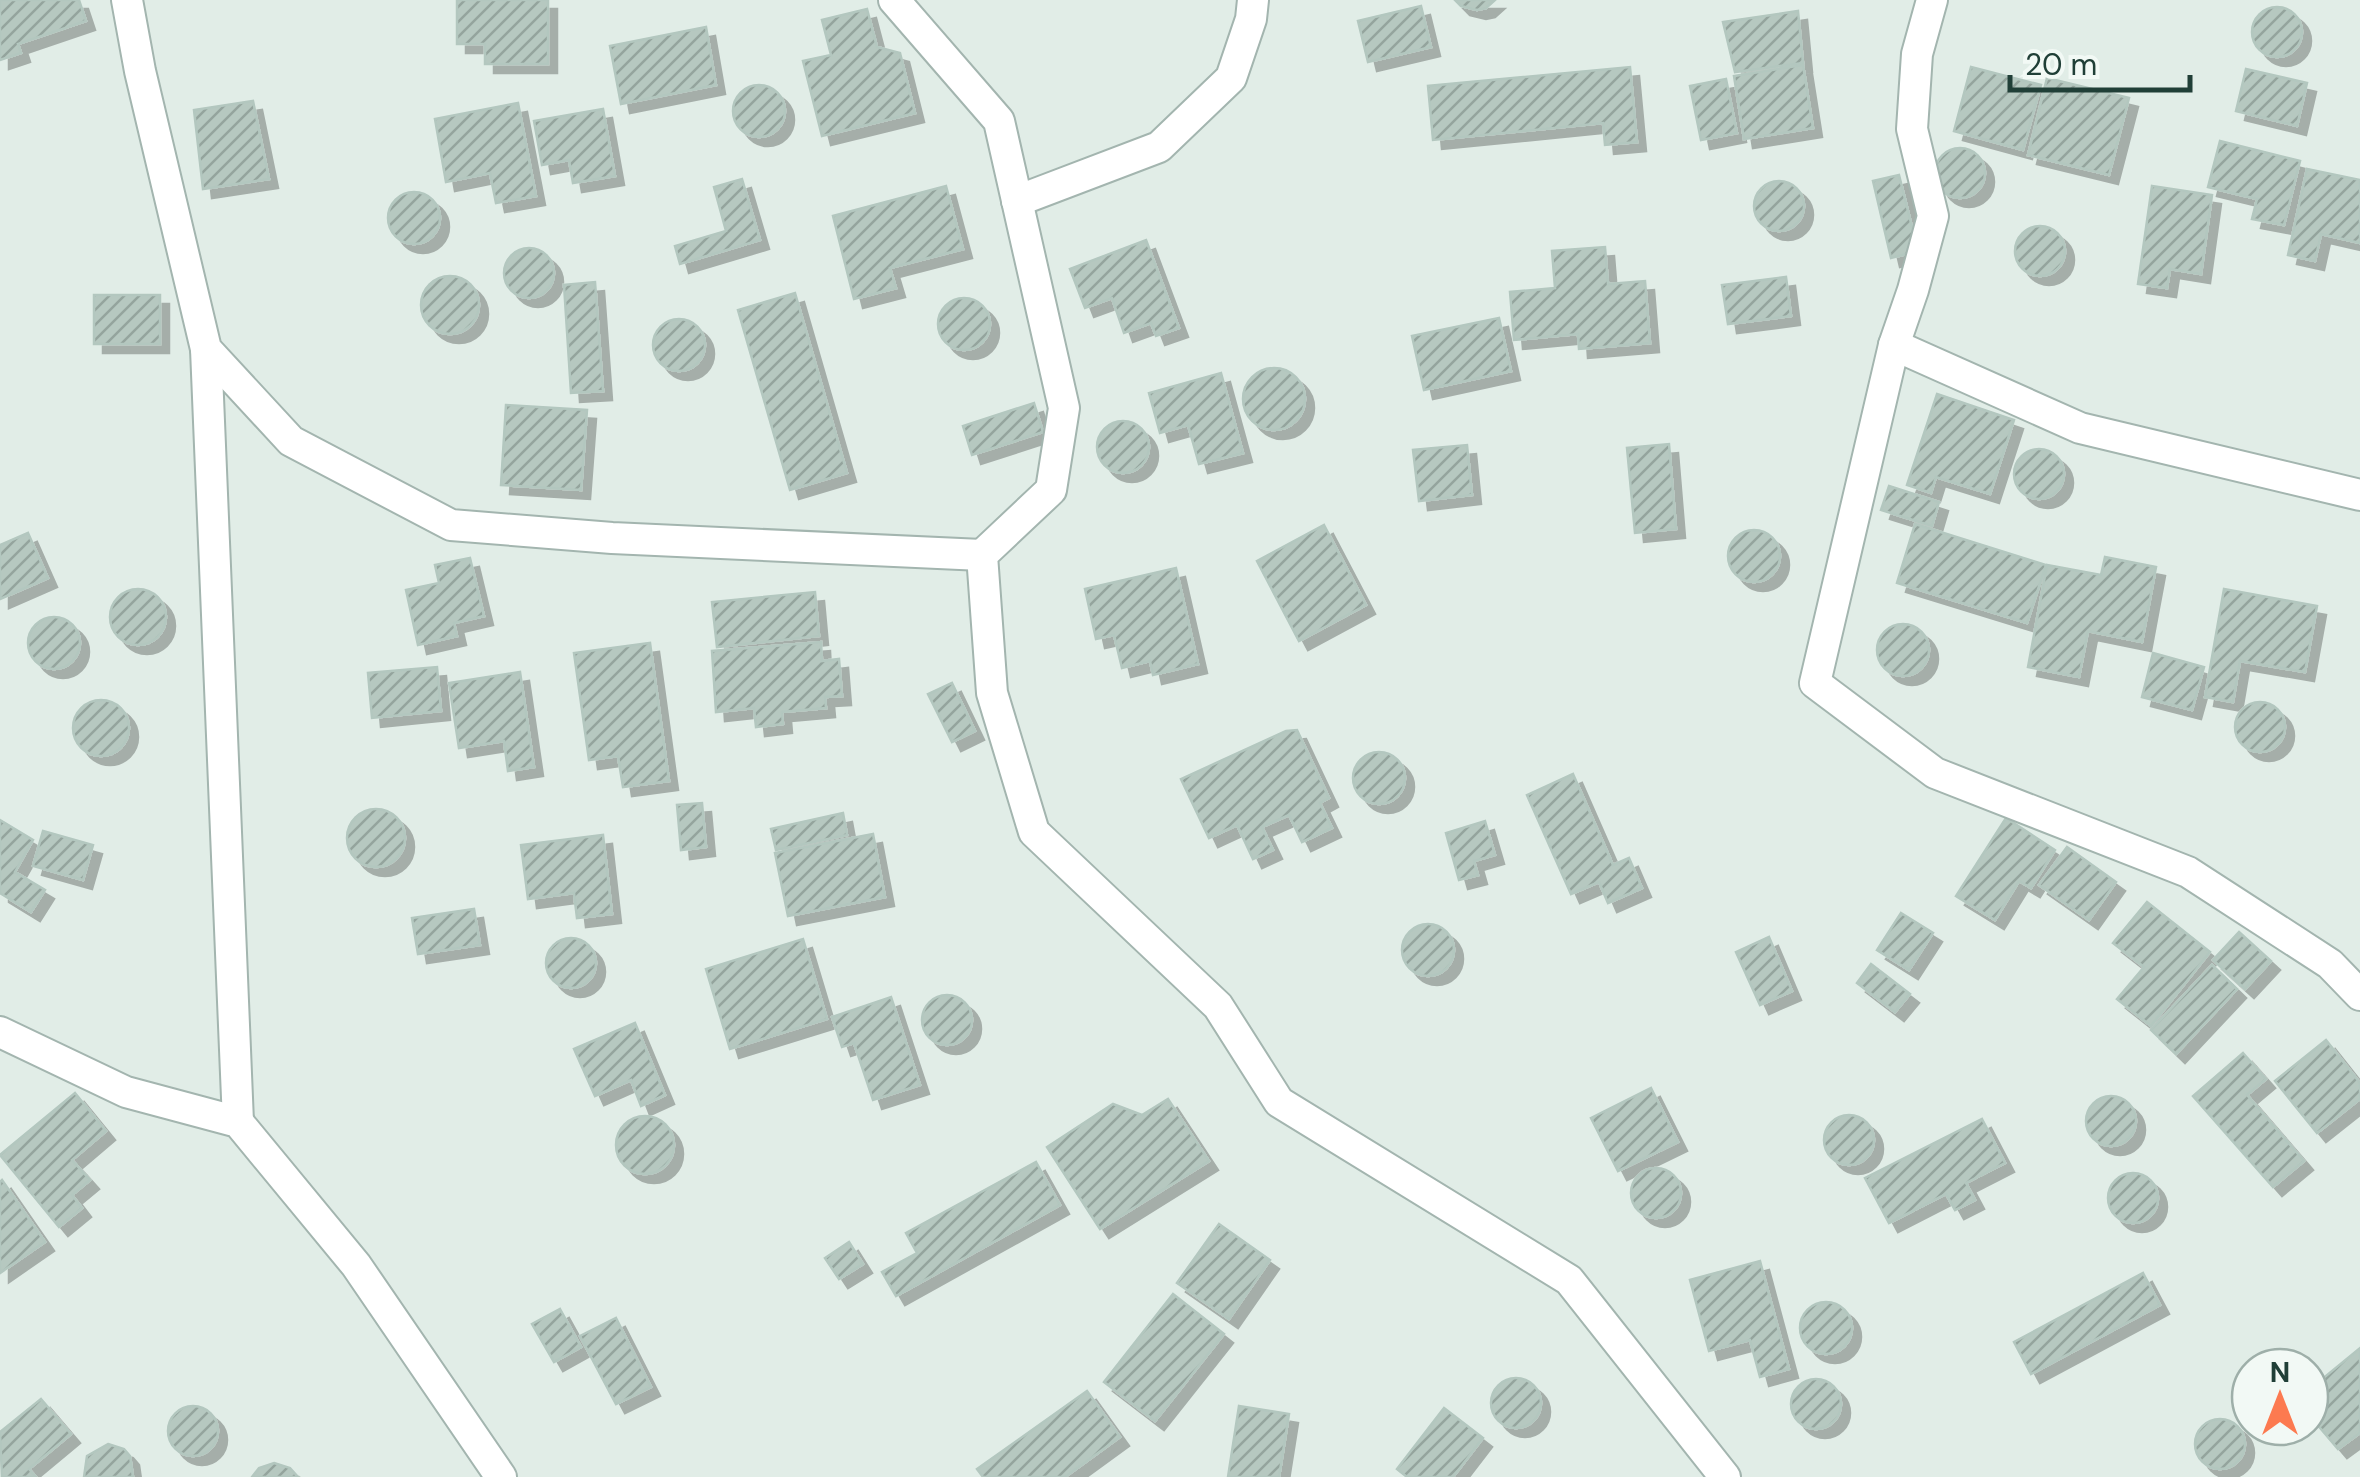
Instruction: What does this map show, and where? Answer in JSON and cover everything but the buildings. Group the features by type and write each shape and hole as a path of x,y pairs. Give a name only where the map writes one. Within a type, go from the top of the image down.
{"street":[{"path":"128,0 140,71 206,349 238,1122"},
{"path":"206,349 291,440 452,525 612,538 982,555 1051,490 1064,408 998,121 894,0"},
{"path":"1016,200 1159,147 1230,78 1251,19 1253,0"},
{"path":"1932,0 1917,54 1912,129 1933,216 1914,290 1894,345 1815,682 1935,773 2188,872 2330,964 2360,995"},
{"path":"1894,345 2080,428 2360,495"},
{"path":"982,555 992,692 1034,832 1218,1006 1280,1102 1569,1280 1725,1477"},
{"path":"0,1032 126,1092 238,1122 356,1265 501,1477"}]}
